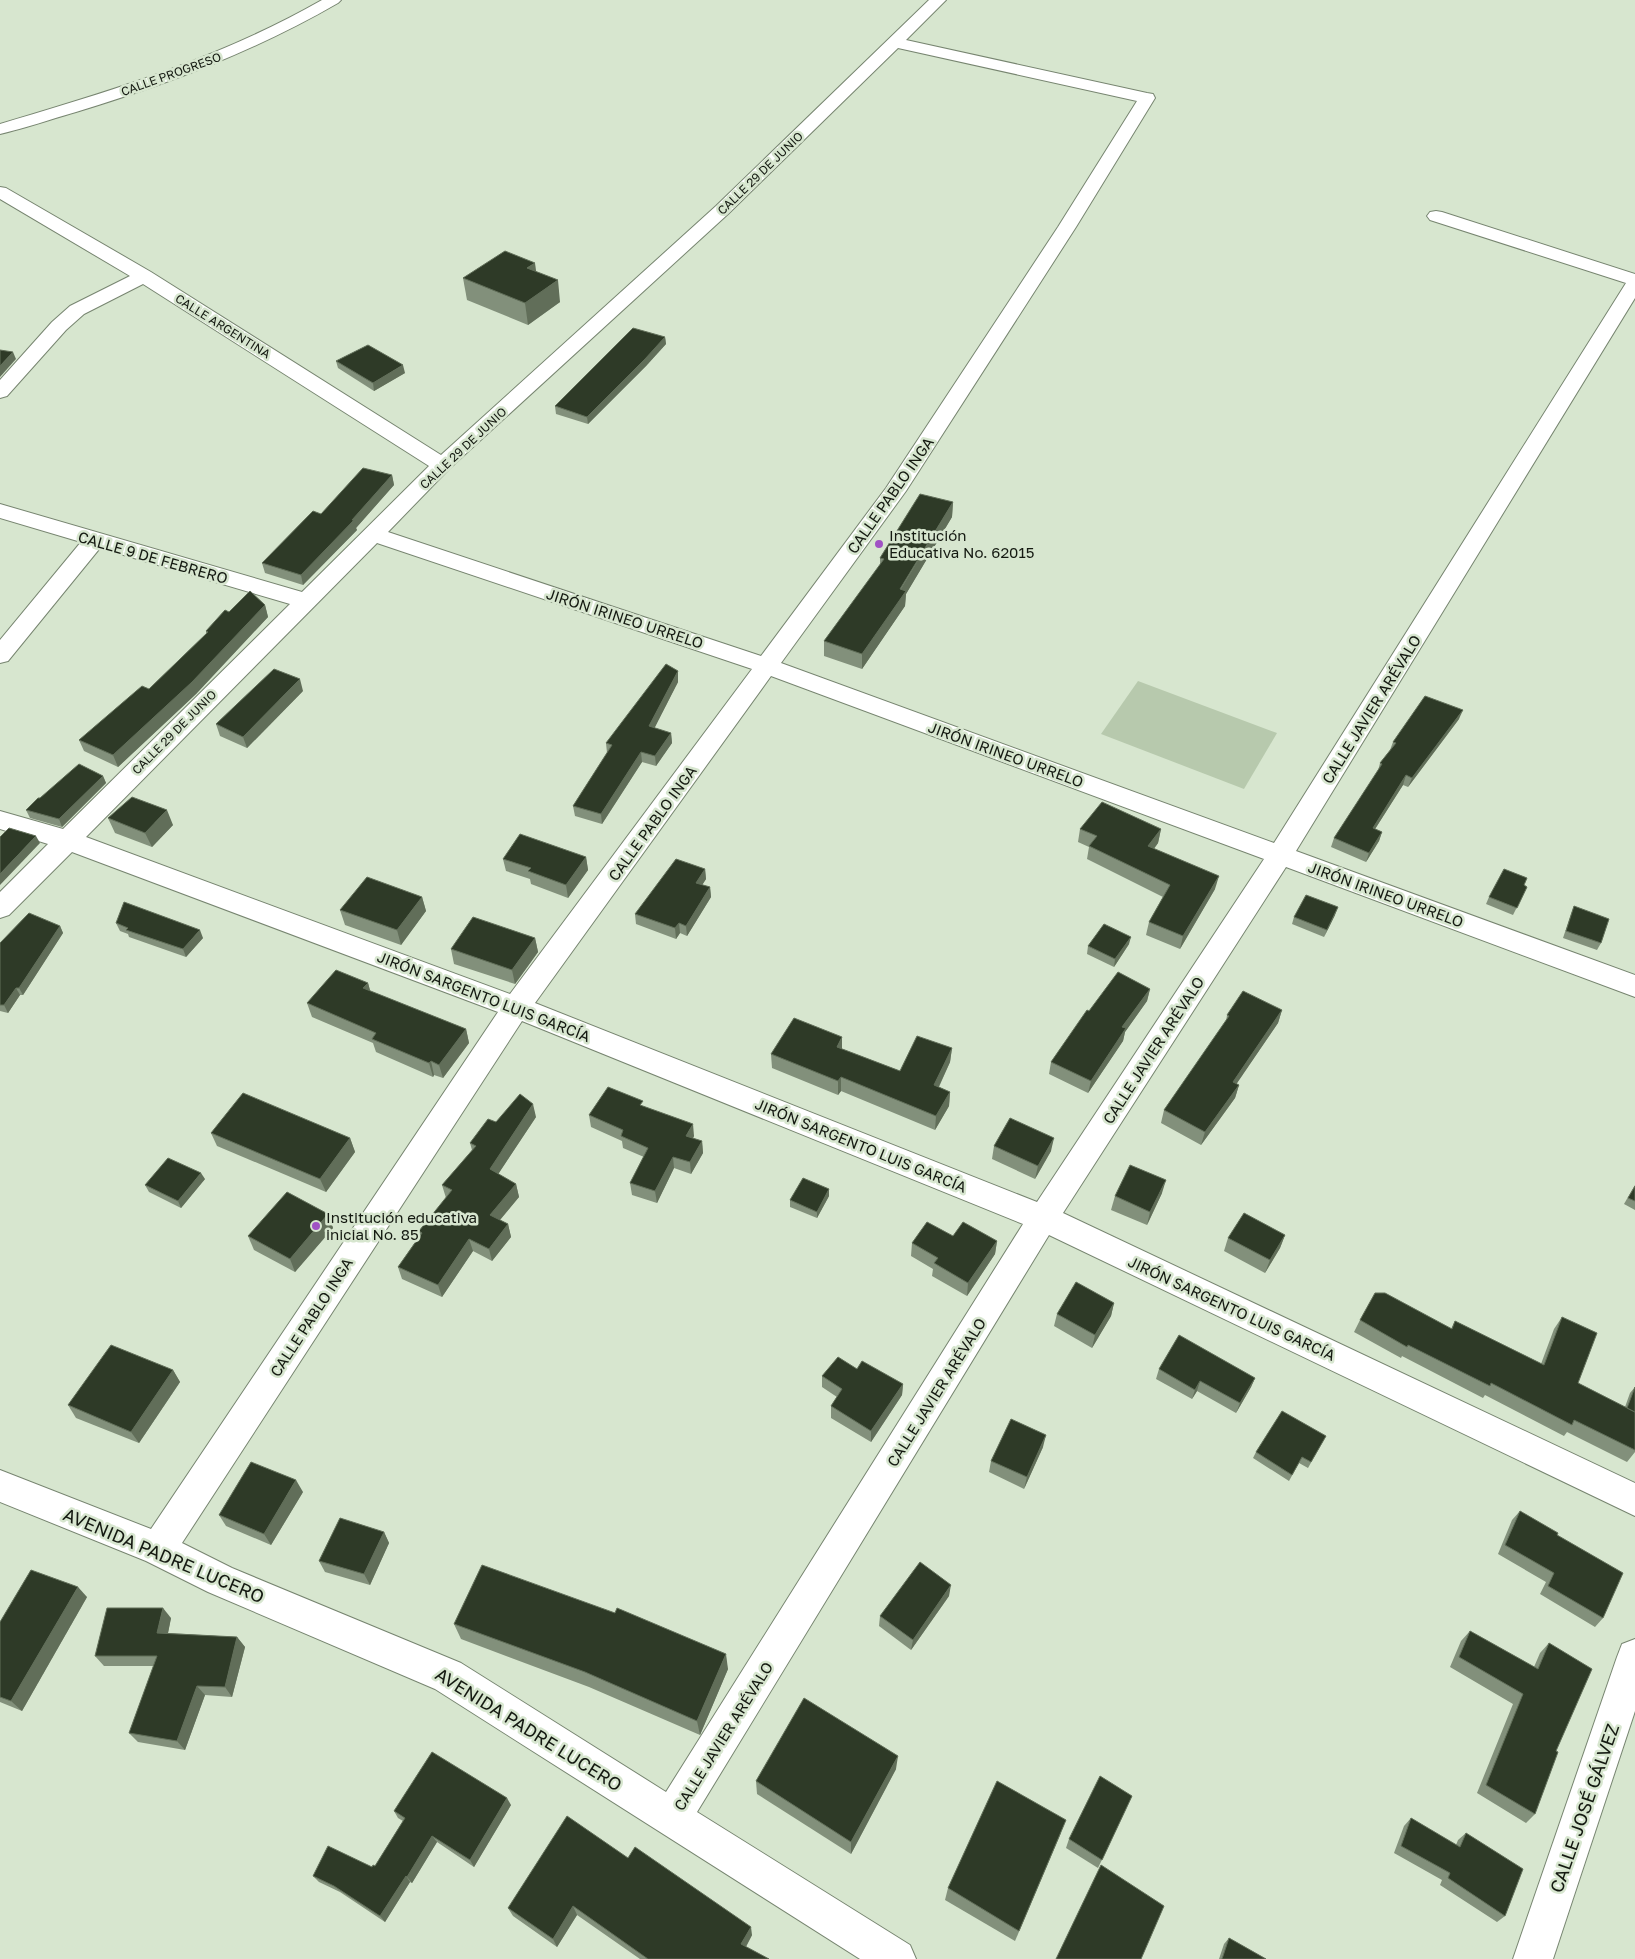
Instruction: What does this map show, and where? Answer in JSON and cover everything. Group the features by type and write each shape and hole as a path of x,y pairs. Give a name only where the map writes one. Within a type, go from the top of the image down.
{"street":[{"name":"CALLE PROGRESO","path":"0,128 131,90 252,44 333,0"},
{"name":"CALLE 29 DE JUNIO","path":"0,908 442,466 722,210 938,0"},
{"name":"CALLE PABLO INGA","path":"158,1549 516,1007 895,491 1067,227 1147,98 894,42"},
{"name":"CALLE ARGENTINA","path":"0,192 144,276 442,466"},
{"path":"1436,216 1635,281"},
{"path":"0,392 59,326 77,310 144,276"},
{"name":"CALLE JAVIER ARÉVALO","path":"672,1818 1043,1218 1280,855 1635,281"},
{"name":"CALLE 9 DE FEBRERO","path":"0,511 306,601"},
{"name":"JIRÓN IRINEO URRELO","path":"373,534 767,666 1635,986"},
{"path":"0,655 10,630 95,540"},
{"name":"JIRÓN SARGENTO LUIS GARCÍA","path":"0,820 66,840 516,1007 1043,1218 1635,1500"},
{"name":"AVENIDA PADRE LUCERO","path":"0,1486 158,1549 220,1580 448,1676 896,1959"},
{"name":"CALLE JOSÉ GÁLVEZ","path":"1533,1959 1635,1657"}],"green space":[{"path":"1138,681 1277,733 1244,789 1101,734"}],"building":[{"path":"505,251 535,263 527,268 558,280 525,303 463,278"},
{"path":"633,328 665,337 587,417 555,406"},
{"path":"368,345 403,365 373,383 336,361"},
{"path":"0,350 13,352 0,366"},
{"path":"363,468 392,475 352,520 354,520 301,575 262,563 313,511 321,514"},
{"path":"920,494 953,502 900,589 906,591 862,654 824,641 884,559 880,558"},
{"path":"250,591 265,605 192,682 113,755 79,740 142,686 149,689 208,632 206,631 225,610 229,612"},
{"path":"666,664 678,671 649,726 671,733 655,756 641,752 601,814 573,806 612,745 606,743"},
{"path":"274,669 300,679 243,737 216,724"},
{"path":"1425,696 1463,710 1412,778 1406,775 1373,828 1382,832 1369,853 1334,838 1382,764 1380,763 1396,743 1393,742"},
{"path":"79,764 103,776 59,819 26,810 38,798"},
{"path":"132,797 167,810 145,833 108,818"},
{"path":"1102,802 1161,829 1148,846 1219,876 1183,936 1149,922 1170,885 1089,846 1097,836 1080,829"},
{"path":"9,828 36,836 0,874 0,837"},
{"path":"520,834 586,857 566,885 528,871 531,868 503,859"},
{"path":"676,859 705,869 696,883 710,887 686,926 679,923 675,928 635,914"},
{"path":"1504,869 1527,878 1524,885 1527,887 1517,908 1489,897"},
{"path":"367,877 422,897 397,930 340,910"},
{"path":"1306,895 1338,907 1327,930 1294,917"},
{"path":"124,902 200,930 183,949 126,930 128,928 116,923"},
{"path":"1574,906 1609,919 1601,943 1566,931"},
{"path":"29,913 60,926 19,988 16,988 4,1005 0,1005 0,943"},
{"path":"473,917 535,938 512,970 451,949"},
{"path":"1104,924 1131,937 1115,959 1088,946"},
{"path":"336,970 368,983 363,988 466,1029 439,1065 431,1061 429,1063 372,1039 376,1033 307,1003"},
{"path":"1118,972 1150,989 1122,1027 1126,1028 1091,1081 1051,1062 1087,1010 1089,1011"},
{"path":"1243,991 1282,1010 1233,1082 1239,1085 1205,1132 1164,1110 1229,1016 1227,1015"},
{"path":"794,1018 842,1037 837,1047 900,1071 917,1036 952,1048 934,1085 950,1092 936,1116 841,1077 838,1081 771,1054"},
{"path":"608,1087 643,1101 640,1105 693,1124 686,1136 702,1141 690,1162 673,1157 655,1191 630,1183 648,1148 621,1136 623,1130 589,1115"},
{"path":"243,1093 350,1138 320,1179 211,1133"},
{"path":"520,1094 533,1104 490,1169 516,1184 490,1215 508,1224 489,1249 469,1239 438,1285 398,1267 422,1233 419,1231 452,1190 442,1185 476,1146 470,1143 488,1119 496,1122"},
{"path":"1010,1118 1054,1138 1038,1166 994,1146"},
{"path":"168,1158 201,1173 178,1201 145,1185"},
{"path":"1130,1165 1166,1180 1150,1212 1115,1196"},
{"path":"803,1178 829,1189 817,1212 790,1200"},
{"path":"1635,1186 1635,1201 1628,1198"},
{"path":"287,1192 328,1214 290,1259 248,1236"},
{"path":"1244,1213 1285,1235 1270,1260 1228,1238"},
{"path":"927,1222 953,1236 963,1222 997,1241 968,1283 934,1263 938,1258 912,1243"},
{"path":"1076,1282 1114,1303 1095,1335 1057,1314"},
{"path":"1375,1293 1385,1293 1452,1329 1455,1321 1544,1365 1562,1317 1597,1333 1578,1383 1635,1412 1635,1450 1574,1420 1572,1425 1491,1383 1490,1386 1408,1345 1407,1347 1360,1320"},
{"path":"1179,1335 1255,1378 1240,1403 1200,1381 1195,1390 1159,1369"},
{"path":"111,1345 173,1370 131,1432 68,1405"},
{"path":"838,1357 857,1369 862,1361 903,1384 871,1431 831,1406 842,1389 822,1376"},
{"path":"1635,1387 1635,1412 1627,1408"},
{"path":"1282,1411 1326,1436 1311,1462 1302,1457 1292,1475 1256,1452"},
{"path":"1011,1419 1046,1435 1027,1477 991,1461"},
{"path":"251,1462 296,1480 264,1534 219,1515"},
{"path":"1520,1511 1623,1573 1603,1618 1548,1586 1554,1573 1505,1545"},
{"path":"340,1518 384,1532 364,1574 319,1561"},
{"path":"920,1562 951,1585 913,1640 880,1616"},
{"path":"482,1565 615,1613 617,1608 726,1654 697,1721 585,1672 454,1624"},
{"path":"31,1570 78,1587 11,1701 0,1697 0,1622"},
{"path":"107,1608 163,1608 157,1633 237,1637 225,1687 197,1686 177,1741 129,1733 157,1656 95,1656"},
{"path":"1470,1631 1538,1669 1549,1643 1592,1669 1556,1751 1558,1752 1535,1814 1486,1785 1523,1694 1459,1657"},
{"path":"804,1698 898,1756 851,1842 756,1781"},
{"path":"432,1752 507,1798 470,1860 432,1836 380,1916 334,1886 313,1876 328,1846 372,1867 373,1865 375,1866 405,1818 394,1811"},
{"path":"1100,1776 1132,1796 1102,1860 1069,1839"},
{"path":"997,1781 1066,1820 1019,1931 948,1888"},
{"path":"567,1816 628,1858 635,1847 751,1927 741,1944 769,1959 648,1959 573,1906 553,1939 508,1908"},
{"path":"1411,1818 1460,1847 1466,1833 1523,1869 1505,1916 1448,1878 1450,1873 1401,1846"},
{"path":"1101,1865 1164,1906 1141,1959 1056,1959"},
{"path":"1229,1938 1266,1959 1222,1959"}],"place":[{"name":"Institución Educativa No. 62015","path":"879,544"},
{"name":"Institución educativa inicial No. 85","path":"316,1226"}]}
